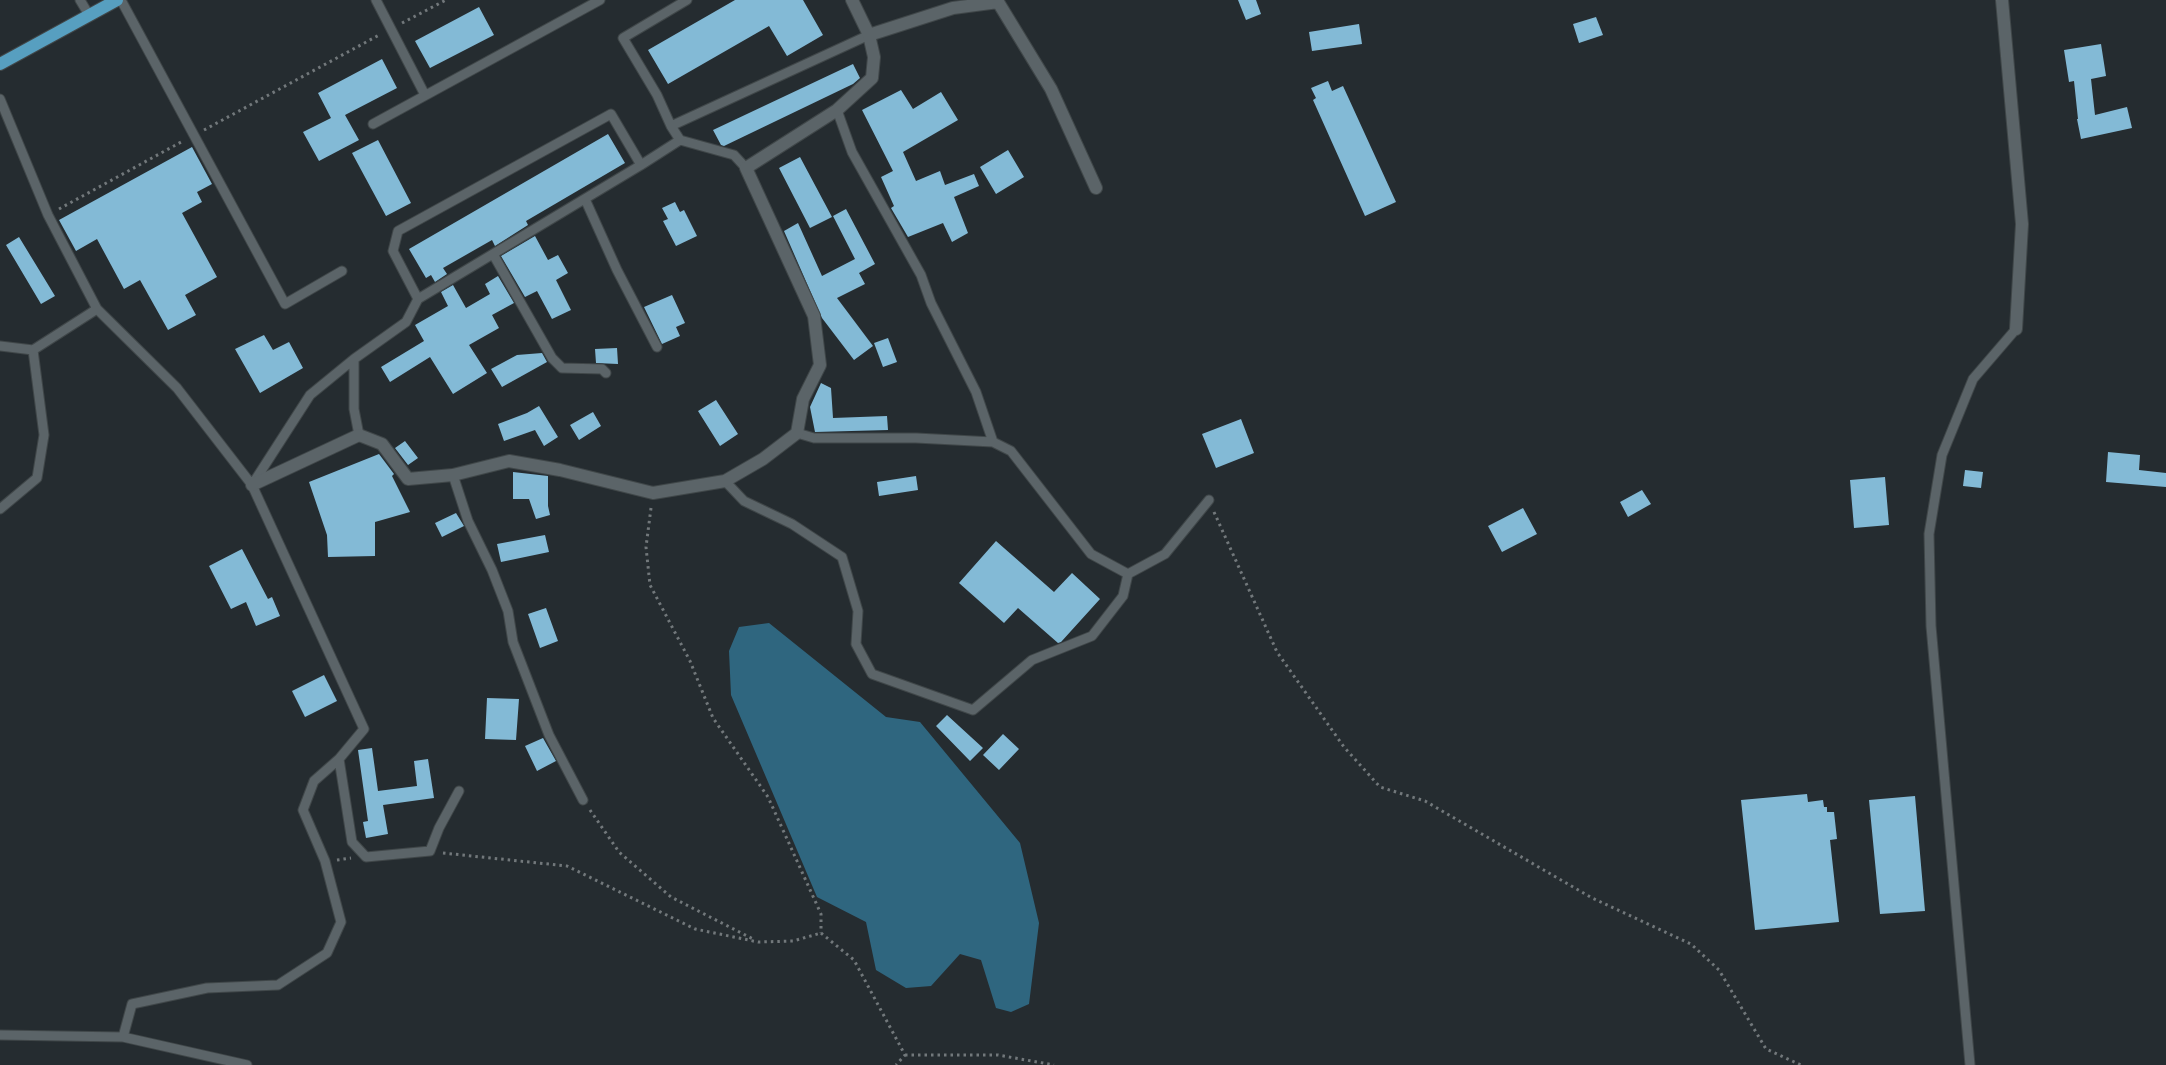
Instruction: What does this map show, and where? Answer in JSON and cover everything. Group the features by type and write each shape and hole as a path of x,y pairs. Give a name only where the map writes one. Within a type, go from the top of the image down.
{"main road":[{"path":"0,64 117,0"}],"street":[{"path":"252,485 359,435 382,444 408,479 452,475 509,461 560,470 653,493 725,481 763,459 797,433 803,399 820,365 814,316 746,168 837,110 872,78 874,57 869,35 852,0"},
{"path":"2002,0 2022,224 2016,329"},
{"path":"869,35 953,8 998,2 1051,89 1096,188"}],"lane":[{"path":"80,0 89,15"},
{"path":"121,0 286,304 342,271"},
{"path":"376,0 425,96"},
{"path":"373,124 600,0"},
{"path":"687,0 623,38 657,95 680,140 734,155 746,168"},
{"path":"672,126 869,35"},
{"path":"0,99 48,215 97,309 177,388 252,485 364,729 339,759 314,781 304,810 325,861 341,922 327,953 278,985 207,988 132,1004 123,1037"},
{"path":"837,110 852,152 921,276 931,303 976,392 993,442"},
{"path":"418,299 393,251 398,231 611,114 642,165"},
{"path":"252,485 310,395 354,359 406,322 418,299 642,165 680,140"},
{"path":"585,199 617,270 658,348"},
{"path":"493,254 552,358 562,368 602,369 606,373"},
{"path":"0,346 33,350 97,309"},
{"path":"1970,1065 1932,626 1929,534 1942,455 1973,379 2016,329"},
{"path":"0,509 37,478 44,435 33,350"},
{"path":"354,359 354,409 359,435"},
{"path":"797,433 814,438 916,438 993,442 1011,451 1091,554 1128,574"},
{"path":"452,475 468,521 492,570 508,611 513,642 549,735 583,800"},
{"path":"725,481 744,501 792,524 842,557 858,611 856,644 872,674 973,710 1032,660 1092,636 1123,596 1128,574 1165,554 1209,500"},
{"path":"339,759 352,842 366,857 430,851 439,828 459,791"},
{"path":"0,1034 123,1037 247,1065"}],"path":[{"path":"48,215 446,0"},
{"path":"653,493 646,547 650,585 690,661 713,718 768,797 821,914 821,933"},
{"path":"1209,500 1277,652 1344,747 1380,787 1425,801 1592,898 1691,944 1719,970 1766,1049 1801,1065"},
{"path":"583,800 619,852 671,897 758,942"},
{"path":"430,851 567,866 695,929 758,942 793,941 821,933"},
{"path":"325,861 366,857"},
{"path":"821,933 854,960 905,1055"},
{"path":"896,1065 905,1055 998,1055 1054,1065"}],"shaded area":[{"path":"769,623 886,717 920,722 1020,843 1039,923 1029,1004 1011,1012 996,1008 981,960 960,954 931,986 906,988 876,970 866,922 817,897 731,695 729,651 739,627"}],"building":[{"path":"735,0 803,0 823,35 787,56 769,26 668,84 648,50"},
{"path":"1238,0 1256,0 1261,14 1246,20"},
{"path":"479,7 494,35 430,68 415,41"},
{"path":"1596,17 1603,35 1579,43 1573,24"},
{"path":"1359,24 1362,44 1312,51 1309,32"},
{"path":"2101,44 2106,76 2091,79 2095,115 2127,107 2132,128 2081,139 2077,119 2074,81 2069,82 2064,50"},
{"path":"382,59 397,88 345,115 359,140 319,161 303,132 331,118 318,93"},
{"path":"853,64 860,78 853,84 724,146 721,145 713,130"},
{"path":"1328,81 1332,91 1343,86 1396,202 1365,216 1313,100 1316,98 1311,88"},
{"path":"901,90 913,109 941,92 958,120 903,152 916,181 940,171 945,185 974,174 979,186 954,197 968,233 952,242 943,223 908,237 891,208 894,206 881,177 893,171 862,110"},
{"path":"608,134 625,163 526,221 528,225 495,246 492,240 443,268 447,274 435,282 431,275 426,278 409,249"},
{"path":"378,140 411,203 386,216 352,153"},
{"path":"192,147 212,184 197,192 202,202 182,213 217,277 185,295 196,315 168,330 140,280 124,289 97,239 76,251 59,220"},
{"path":"1008,150 1024,177 996,194 980,167"},
{"path":"800,157 832,217 810,228 779,168"},
{"path":"675,202 680,212 684,210 697,236 676,246 663,221 668,219 662,208"},
{"path":"846,209 875,264 859,273 865,284 837,298 873,346 854,360 822,318 784,231 798,223 822,276 855,259 833,216"},
{"path":"535,236 548,260 558,255 568,273 556,280 571,310 552,319 537,291 525,297 501,256"},
{"path":"19,237 55,296 41,304 6,245"},
{"path":"498,276 514,303 492,315 499,328 469,345 487,373 453,394 430,357 390,382 381,367 424,341 415,325 448,306 441,292 453,285 466,308 490,294 485,284"},
{"path":"672,295 685,323 676,327 680,336 662,344 644,307"},
{"path":"264,335 273,350 289,342 303,368 260,393 235,349"},
{"path":"888,338 897,362 883,367 874,343"},
{"path":"617,348 618,364 596,363 595,349"},
{"path":"542,353 547,362 502,387 491,369 517,355"},
{"path":"821,383 831,388 833,418 887,416 888,430 815,432 810,407"},
{"path":"716,400 738,434 720,446 698,411"},
{"path":"539,406 558,437 544,446 535,430 504,441 498,424 527,413"},
{"path":"593,412 601,426 579,440 570,425"},
{"path":"1241,419 1254,453 1216,468 1202,434"},
{"path":"405,441 418,458 408,465 395,448"},
{"path":"2108,452 2140,455 2139,470 2166,473 2166,487 2106,482"},
{"path":"379,454 394,474 392,476 410,512 375,522 375,556 328,557 327,535 309,482"},
{"path":"1965,470 1983,472 1981,488 1963,486"},
{"path":"513,472 548,476 548,506 550,515 536,519 529,499 513,499"},
{"path":"916,476 918,490 879,496 877,482"},
{"path":"1885,477 1889,525 1854,528 1850,480"},
{"path":"1642,490 1651,504 1628,517 1620,502"},
{"path":"1523,508 1537,534 1502,552 1488,526"},
{"path":"456,513 464,526 442,537 435,523"},
{"path":"545,535 549,552 501,562 497,544"},
{"path":"996,541 1054,592 1072,573 1100,599 1061,642 1058,643 1018,608 1004,623 959,583"},
{"path":"242,549 268,599 272,597 280,616 256,626 246,602 231,609 209,566"},
{"path":"546,608 558,641 540,648 528,614"},
{"path":"324,675 337,701 305,717 292,691"},
{"path":"487,698 519,699 516,740 485,739"},
{"path":"947,715 983,748 970,761 936,726"},
{"path":"1003,734 1019,749 999,770 983,755"},
{"path":"543,738 556,761 537,771 525,746"},
{"path":"372,748 378,791 417,786 414,761 428,759 434,798 383,805 388,834 366,838 363,822 368,821 358,750"},
{"path":"1807,794 1808,802 1823,800 1824,807 1827,807 1827,812 1834,812 1837,839 1830,840 1839,922 1755,930 1741,800"},
{"path":"1915,796 1925,911 1880,914 1869,800"}]}
